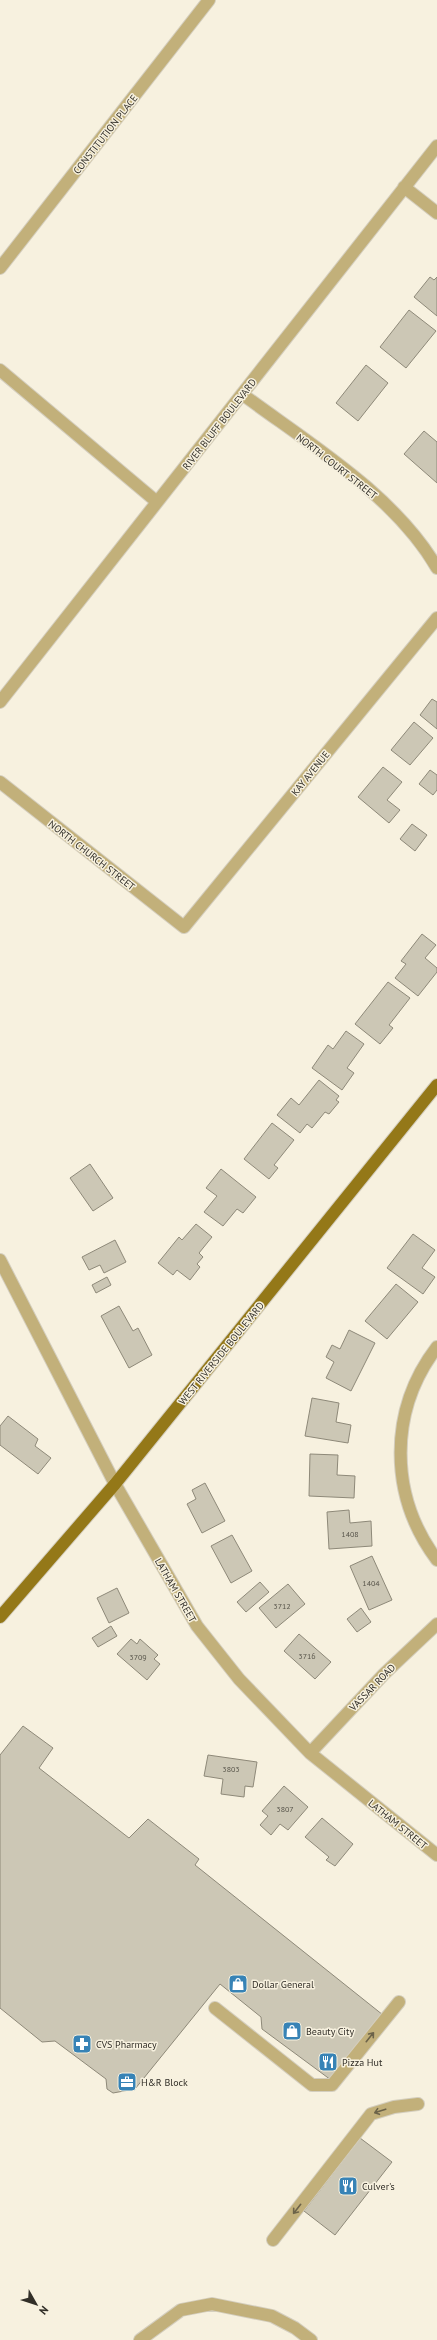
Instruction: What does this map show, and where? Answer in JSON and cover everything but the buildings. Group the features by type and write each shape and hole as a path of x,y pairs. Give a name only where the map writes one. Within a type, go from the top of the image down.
{"main road":[{"name":"WEST RIVERSIDE BOULEVARD","path":"0,1617 115,1484 437,1086"}],"street":[{"name":"CONSTITUTION PLACE","path":"0,268 210,0"},
{"name":"RIVER BLUFF BOULEVARD","path":"0,702 437,146"},
{"path":"404,187 437,213"},
{"path":"0,370 157,502"},
{"name":"NORTH COURT STREET","path":"242,394 367,487 402,520 429,553 437,568"},
{"name":"KAY AVENUE","path":"184,927 437,618"},
{"name":"NORTH CHURCH STREET","path":"0,782 184,927"},
{"name":"LATHAM STREET","path":"0,1260 115,1484 197,1626 239,1679 310,1753 437,1855"},
{"path":"437,1347 416,1384 404,1415 400,1450 402,1481 410,1513 426,1545 437,1560"},
{"name":"VASSAR ROAD","path":"310,1753 384,1674 437,1624"},
{"path":"214,2008 312,2085 332,2085 399,2002"},
{"path":"273,2240 371,2114 394,2107 418,2104"},
{"path":"140,2340 181,2310 212,2304 272,2316 295,2328 311,2340"}],"place":[{"name":"Dollar General","path":"238,1984"},
{"name":"Beauty City","path":"292,2031"},
{"name":"CVS Pharmacy","path":"82,2044"},
{"name":"Pizza Hut","path":"328,2062"},
{"name":"H&R Block","path":"127,2082"},
{"name":"Culver's","path":"348,2186"}]}
